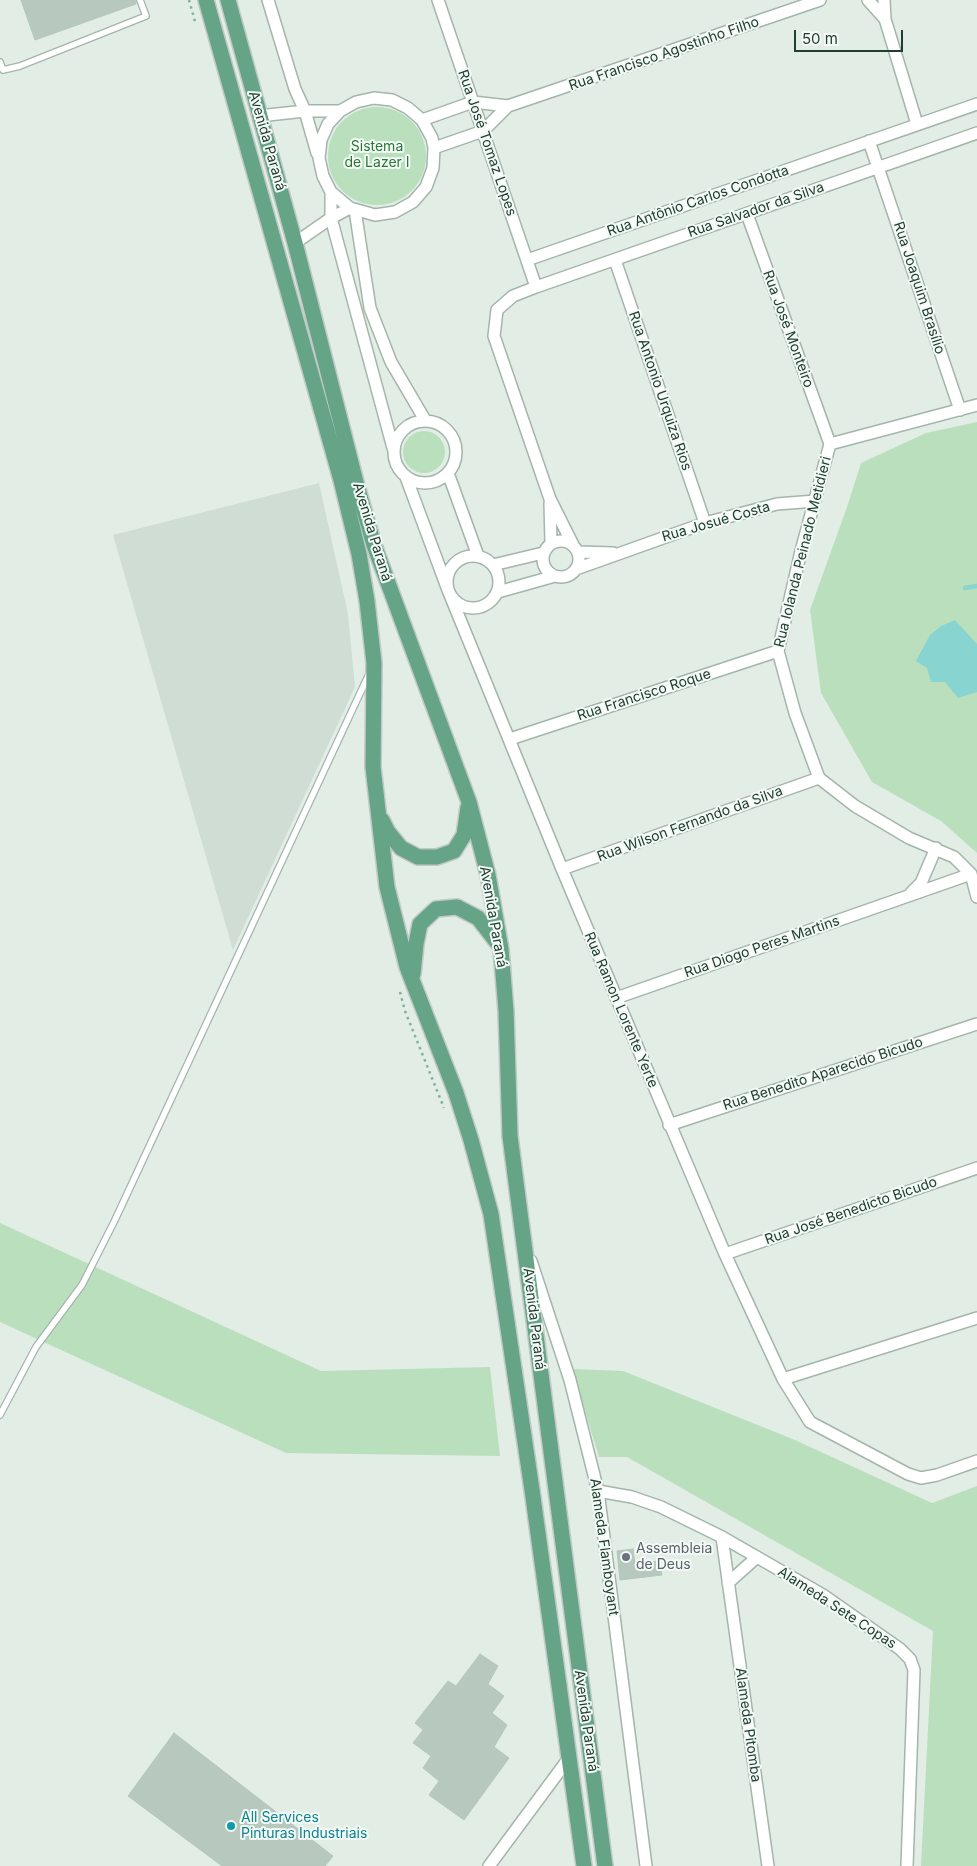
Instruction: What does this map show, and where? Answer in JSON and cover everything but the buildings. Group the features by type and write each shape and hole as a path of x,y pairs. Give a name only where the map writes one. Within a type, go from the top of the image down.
{"main road":[{"name":"Avenida Paraná","path":"206,0 341,480 359,554 367,601 374,663 374,767 387,887 412,983 456,1093 472,1140 491,1214 532,1490 584,1866"},
{"name":"Avenida Paraná","path":"228,0 295,242 356,486 374,545 408,641 445,734 469,802 488,875 501,949 506,1011 510,1136 605,1866"},
{"path":"378,810 388,832 401,848 418,857 437,857 454,851 464,835 469,802"},
{"path":"412,983 420,924 436,909 457,908 478,918 501,949"}],"street":[{"path":"268,0 295,89 305,111 323,176 331,192 352,209 375,215 395,212 413,202 426,187 434,168 432,138 422,120 408,108 392,100 374,98 356,102 340,111 328,124 321,140 319,158"},
{"name":"Rua José Tomaz Lopes","path":"438,0 536,287"},
{"name":"Rua Francisco Agostinho Filho","path":"422,120 473,102 508,106 820,0"},
{"path":"868,0 885,19"},
{"path":"884,0 885,19 917,124"},
{"name":"Rua Antônio Carlos Condotta","path":"527,260 977,104"},
{"name":"Rua Francisco Agostinho Filho","path":"434,148 483,131 508,106"},
{"path":"259,116 305,111 340,111"},
{"name":"Rua Salvador da Silva","path":"536,287 977,134"},
{"path":"869,141 879,167"},
{"name":"Rua Joaquim Brasílio","path":"879,167 960,410"},
{"path":"331,192 331,218 398,469 414,482 423,484 441,479 448,474 454,465 456,455 455,444 451,435 444,427 436,422 425,420 416,421 401,431 393,448"},
{"path":"295,242 331,218 352,209"},
{"path":"352,209 370,308 391,362 425,420"},
{"name":"Rua José Monteiro","path":"746,214 830,444"},
{"name":"Rua Antonio Urquiza Rios","path":"615,260 705,523"},
{"path":"498,592 556,576 567,576 576,569 579,558 550,499 494,336 497,310 513,296 536,287"},
{"path":"830,444 977,405"},
{"name":"Rua Iolanda Peinado Metidieri","path":"819,778 795,713 778,651 801,551 830,444"},
{"path":"448,474 478,556"},
{"name":"Rua Ramon Lorente Yerte","path":"406,477 448,590 562,869 669,1125 725,1254 783,1379 810,1422 908,1474 921,1478 937,1475 977,1461"},
{"path":"550,499 552,542"},
{"name":"Rua Josué Costa","path":"576,569 705,523 777,504 815,501"},
{"path":"493,565 543,552 552,542 563,540 576,549"},
{"name":"Rua Josué Costa","path":"576,549 620,553"},
{"path":"543,552 543,564 550,574 556,576"},
{"path":"478,556 486,559 493,565 499,578 498,592 493,600 478,608 469,608 456,602 448,590 447,581 453,565 460,559 478,556"},
{"name":"Rua Francisco Roque","path":"510,739 778,651"},
{"path":"819,778 855,806 909,838 921,848 927,869"},
{"name":"Rua Wilson Fernando da Silva","path":"562,869 819,778"},
{"path":"909,838 954,856 971,874 977,897"},
{"path":"908,896 921,883 936,848"},
{"name":"Rua Diogo Peres Martins","path":"616,998 971,874"},
{"name":"Rua Benedito Aparecido Bicudo","path":"669,1125 977,1024"},
{"name":"Rua José Benedicto Bicudo","path":"725,1254 977,1168"},
{"name":"Alameda Flamboyant","path":"523,1236 570,1380 598,1491 646,1866"},
{"path":"783,1379 977,1318"},
{"name":"Alameda Sete Copas","path":"598,1491 632,1497 661,1507 722,1537 823,1595 900,1649 910,1659 914,1670 907,1866"},
{"name":"Alameda Pitomba","path":"722,1537 768,1866"},
{"path":"728,1583 757,1557"},
{"path":"489,1866 569,1758"}],"lane":[{"path":"0,62 3,70 20,66 146,16 140,0"},
{"path":"0,1415 36,1347 82,1284 114,1222 374,663"}],"shaded area":[{"path":"319,483 348,614 355,687 233,950 113,535"}],"green space":[{"name":"Sistema de Lazer I","path":"377,107 396,110 412,121 423,137 426,156 423,175 412,191 396,202 377,205 358,202 342,191 331,175 328,156 331,137 342,121 358,110"},
{"path":"977,422 977,853 941,821 872,782 821,693 810,610 861,463 926,433"},
{"path":"428,431 436,434 442,440 445,452 442,464 436,470 420,473 412,470 406,464 403,448 406,440 412,434"},
{"path":"0,1223 321,1371 490,1367 500,1456 286,1453 0,1322"},
{"path":"572,1369 623,1371 795,1440 932,1503 977,1486 977,1866 921,1866 933,1631 627,1457 599,1457"}],"water":[{"path":"955,620 977,644 977,692 958,698 945,682 931,682 927,668 916,661 930,635 941,626"}],"waterway":[{"path":"965,588 977,586"}],"place":[{"name":"Assembleia de Deus","path":"626,1557"},
{"name":"All Services Pinturas Industriais","path":"231,1826"}]}
